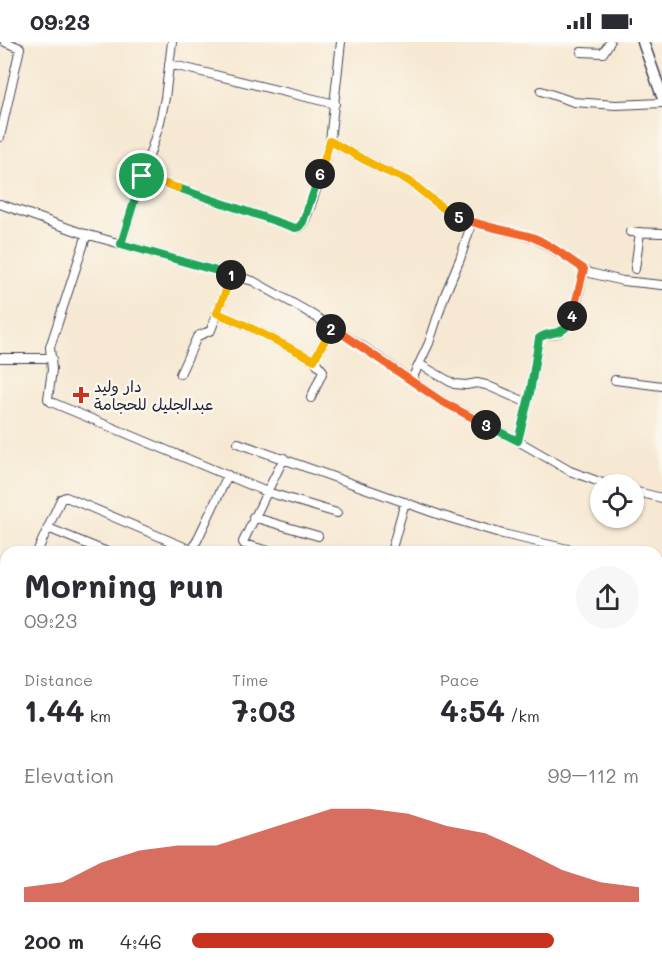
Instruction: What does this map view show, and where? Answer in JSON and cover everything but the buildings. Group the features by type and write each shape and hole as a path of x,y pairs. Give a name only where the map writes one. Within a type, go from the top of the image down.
{"main road":[{"path":"642,42 662,96"}],"street":[{"path":"0,137 20,48 5,42"},
{"path":"121,244 160,122 172,42"},
{"path":"142,176 295,228 299,227 310,206 330,141 341,42"},
{"path":"581,52 603,53 610,42"},
{"path":"169,64 335,104"},
{"path":"541,91 574,102 616,105 662,103"},
{"path":"330,141 381,169 409,181 443,208 472,222 534,238 590,273 623,281 662,285"},
{"path":"0,204 87,234 253,281 332,327 441,401 570,471 590,478"},
{"path":"411,381 460,259 472,222"},
{"path":"630,232 662,233"},
{"path":"635,268 640,232"},
{"path":"87,234 50,347 52,358 48,399 267,492 337,513"},
{"path":"518,441 528,403 539,338 542,335 556,334 569,323 584,269"},
{"path":"180,374 195,339 200,334 207,334 211,330 232,275"},
{"path":"217,313 314,360 323,371 311,398"},
{"path":"314,360 332,327"},
{"path":"0,358 52,358"},
{"path":"419,364 454,384 486,385 528,403"},
{"path":"615,381 662,386"},
{"path":"238,443 503,534 555,546"},
{"path":"251,546 243,542 253,517 284,458"},
{"path":"196,546 228,475"},
{"path":"644,494 662,498"},
{"path":"40,546 61,499 66,497 182,546"},
{"path":"393,546 405,502"},
{"path":"253,517 318,536"},
{"path":"48,528 92,546"}],"place":[{"name":"دار وليد عبدالجليل للحجامة","path":"81,395"}],"route":[{"path":"330,141 381,169 409,181 451,213 472,222 534,238 567,257 584,269 578,296 569,323 563,330 556,334 542,335 539,338 530,393 518,441 441,401 332,327 314,360 217,313 232,275 121,244 142,176 295,228 303,222 310,206 330,141"}]}
